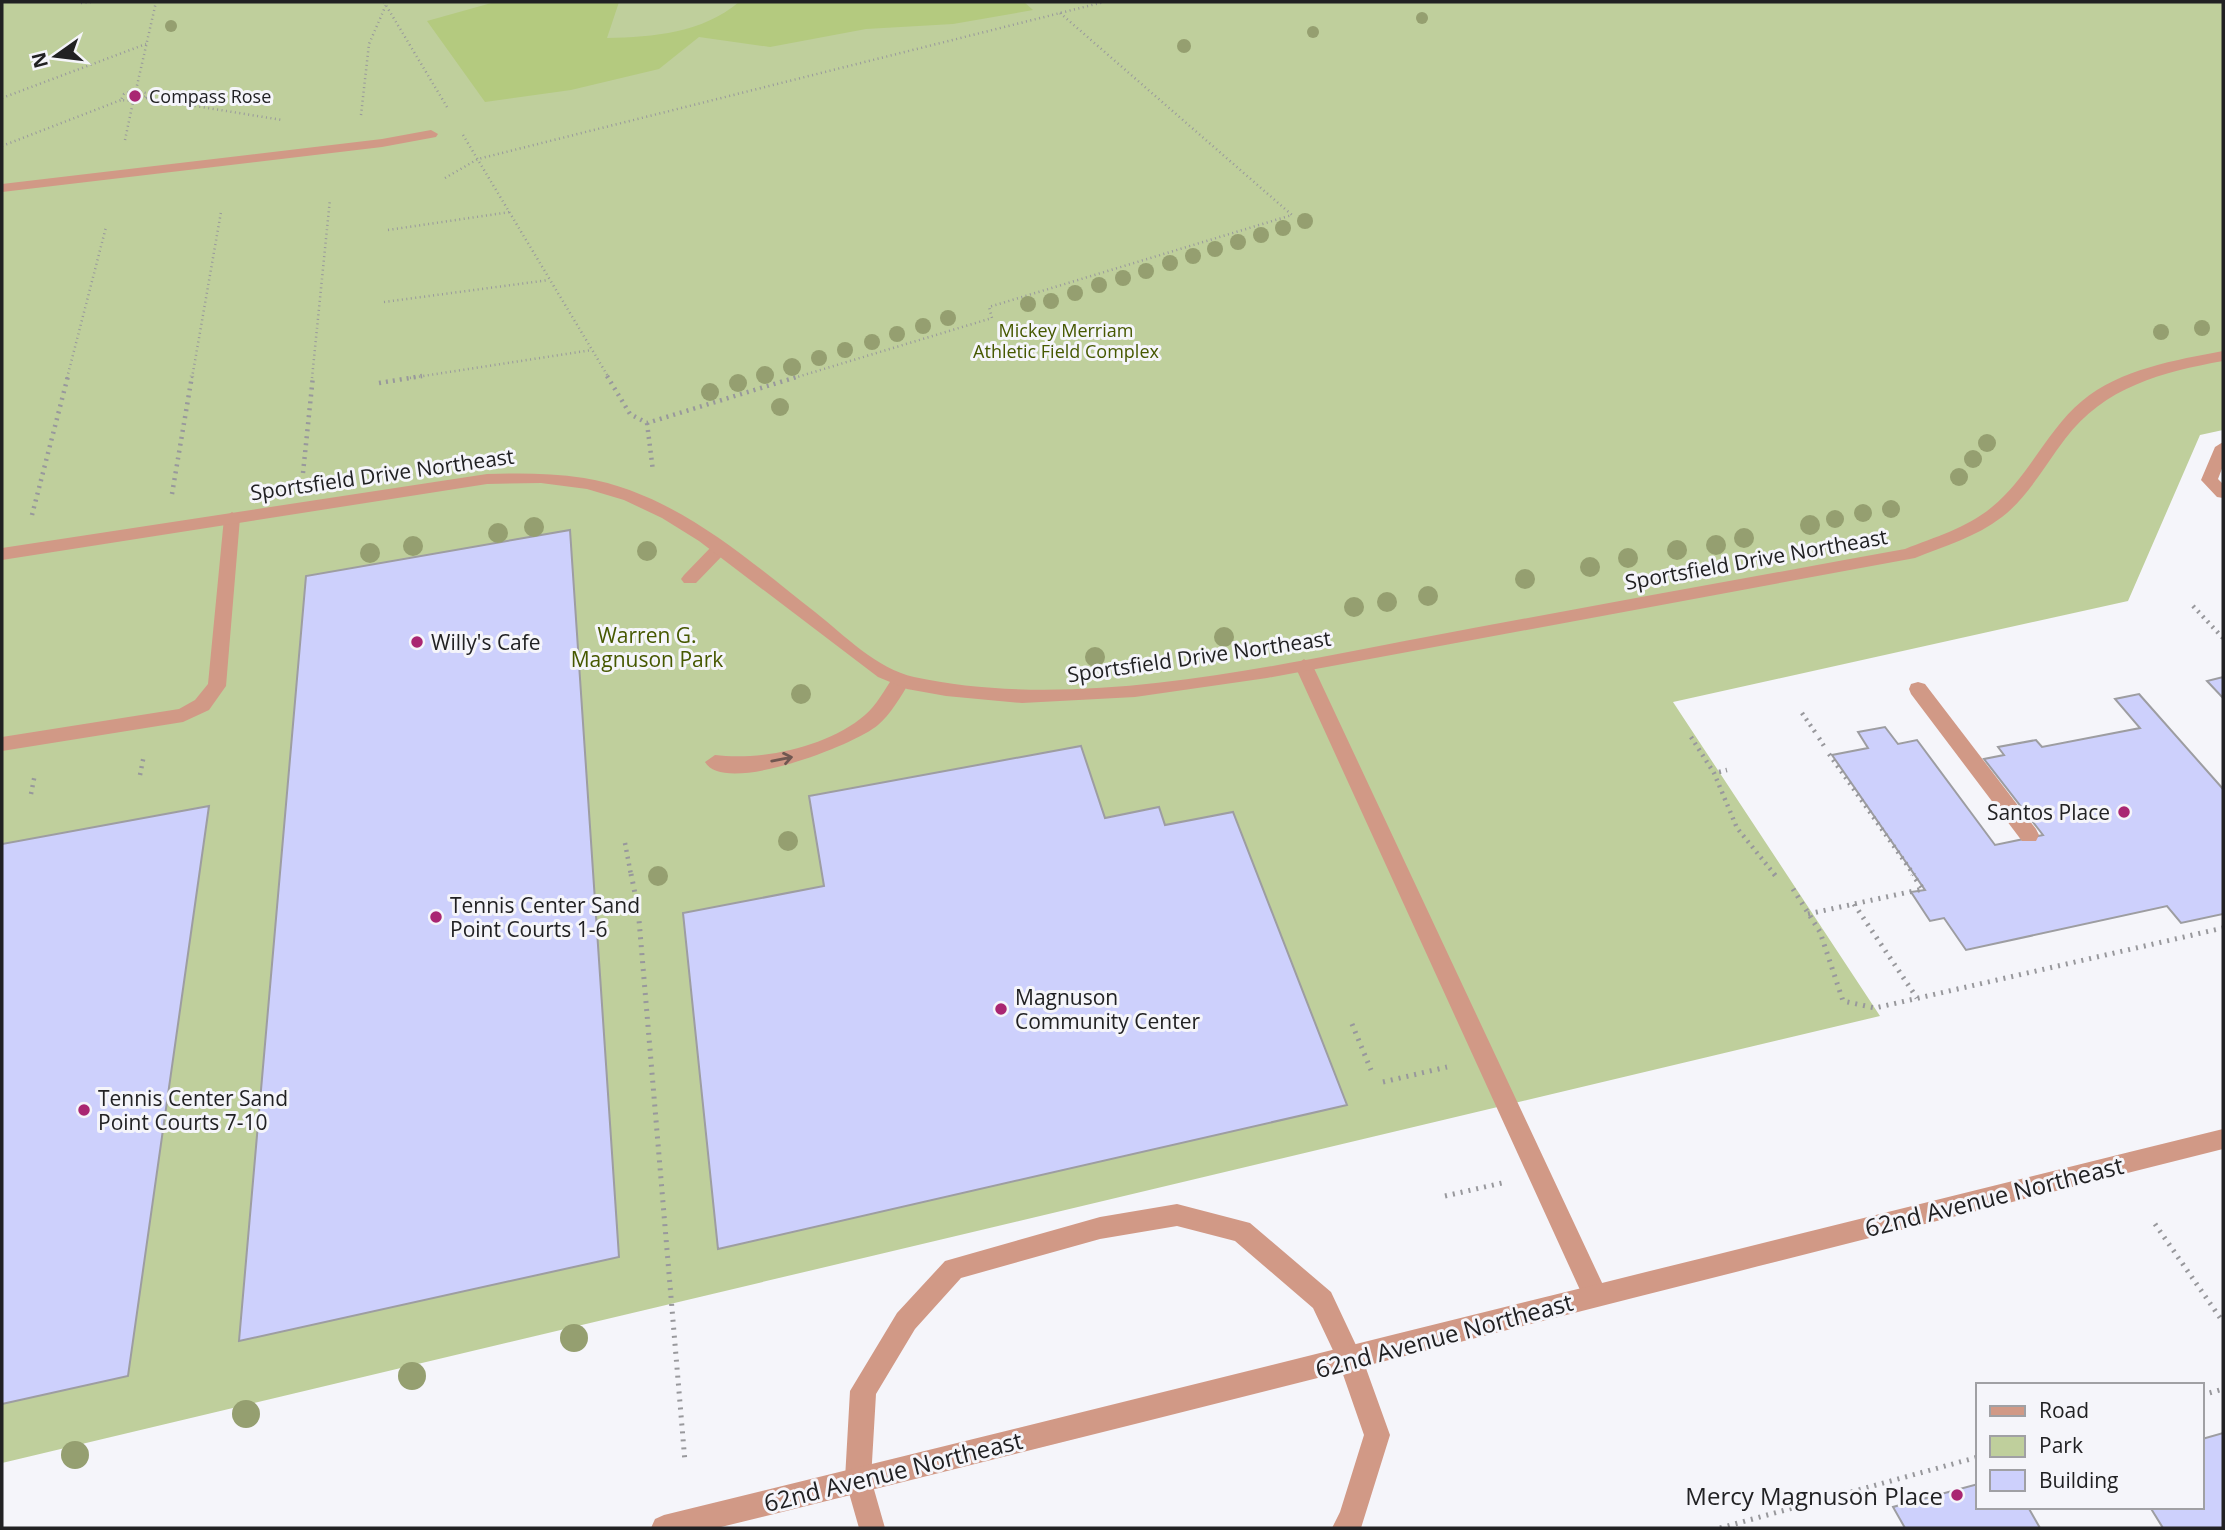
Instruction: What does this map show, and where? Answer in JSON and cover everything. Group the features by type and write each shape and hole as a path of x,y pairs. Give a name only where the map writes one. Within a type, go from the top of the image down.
{"street":[{"path":"2,188 431,134"},
{"name":"Sportsfield Drive Northeast","path":"2,554 487,479 551,476 595,484 639,498 678,517 852,650 901,681 1022,699 1078,698 1304,666 1909,554 1983,522 2008,501 2089,403 2143,376 2178,364 2223,356"},
{"path":"2223,447 2209,480 2223,493"},
{"path":"2,744 183,715 202,705 217,686 232,518"},
{"path":"690,579 719,548"},
{"path":"1304,666 1595,1294"},
{"path":"715,762 745,766 796,756 842,738 873,720 901,681"},
{"path":"1918,688 2029,835"},
{"name":"62nd Avenue Northeast","path":"664,1528 1350,1360 1595,1294 2223,1139"},
{"path":"872,1528 858,1479 863,1391 906,1321 954,1269 1100,1228 1177,1215 1242,1231 1322,1300 1350,1360 1377,1435 1345,1528"}],"path":[{"path":"81,3 92,2"},
{"path":"136,90 156,2"},
{"path":"445,177 478,159 1104,2"},
{"path":"360,119 366,52 374,23 385,4 630,414 647,423 992,318 989,307 1293,215 1060,13"},
{"path":"2,98 146,44"},
{"path":"121,100 124,94 136,90 147,91 149,94 146,98"},
{"path":"2,146 121,100 133,102 146,98 292,122"},
{"path":"124,147 133,102"},
{"path":"431,134 460,128"},
{"path":"302,479 330,199"},
{"path":"171,498 221,212"},
{"path":"388,230 510,212"},
{"path":"31,520 106,227"},
{"path":"384,302 550,279"},
{"path":"379,383 592,350"},
{"path":"647,423 655,482"},
{"path":"2193,606 2223,638"},
{"path":"1802,713 1815,732"},
{"path":"1691,737 1714,773 1737,828 1777,878"},
{"path":"1819,738 1824,746"},
{"path":"1808,914 1923,889 1829,754"},
{"path":"1719,772 1727,770"},
{"path":"625,843 638,908 685,1462"},
{"path":"1793,889 1820,932 1843,1000 1875,1008 2223,928"},
{"path":"1854,904 1917,998"},
{"path":"1352,1024 1371,1070"},
{"path":"1383,1082 1430,1071"},
{"path":"1445,1196 1494,1185"},
{"path":"2155,1224 2223,1322"},
{"path":"2204,1394 2223,1389"},
{"path":"1720,1528 1976,1458"}],"green space":[{"name":"Warren G. Magnuson Park","path":"2,2 2223,2 2223,430 2200,435 2128,601 1673,702 1880,1016 2,1463"},
{"path":"495,2 619,2 607,38 660,34 693,27 709,21 739,2 1024,2 1033,10 953,24 866,29 770,47 699,37 659,69 571,90 485,102 427,21"}],"building":[{"name":"Tennis Center Sand Point Courts 1-6","path":"570,530 619,1257 239,1341 306,576"},
{"path":"2223,677 2223,698 2207,681"},
{"name":"Santos Place","path":"2139,694 2223,789 2223,914 2181,923 2167,906 1966,950 1944,918 1930,921 1911,892 1925,890 1832,755 1868,748 1858,732 1885,727 1898,744 1917,740 1995,845 2043,835 1984,759 2004,755 1998,747 2036,740 2042,747 2140,728 2115,699"},
{"name":"Magnuson Community Center","path":"1081,746 1105,818 1159,807 1165,825 1233,812 1347,1105 718,1249 683,913 824,886 809,796"},
{"name":"Tennis Center Sand Point Courts 7-10","path":"209,806 128,1376 2,1404 2,844"},
{"path":"2223,1433 2223,1528 2163,1528 2151,1509 2204,1509 2204,1438"},
{"name":"Mercy Magnuson Place","path":"1976,1485 1976,1509 2029,1509 2040,1528 1905,1528 1893,1507"}],"place":[{"name":"Compass Rose","path":"135,96"},
{"name":"Willy's Cafe","path":"417,642"},
{"name":"Santos Place","path":"2124,812"},
{"name":"Tennis Center Sand Point Courts 1-6","path":"436,917"},
{"name":"Magnuson Community Center","path":"1001,1009"},
{"name":"Tennis Center Sand Point Courts 7-10","path":"84,1110"},
{"name":"Mercy Magnuson Place","path":"1957,1495"}],"park label":[{"name":"Mickey Merriam Athletic Field Complex","path":"1066,340"}]}
